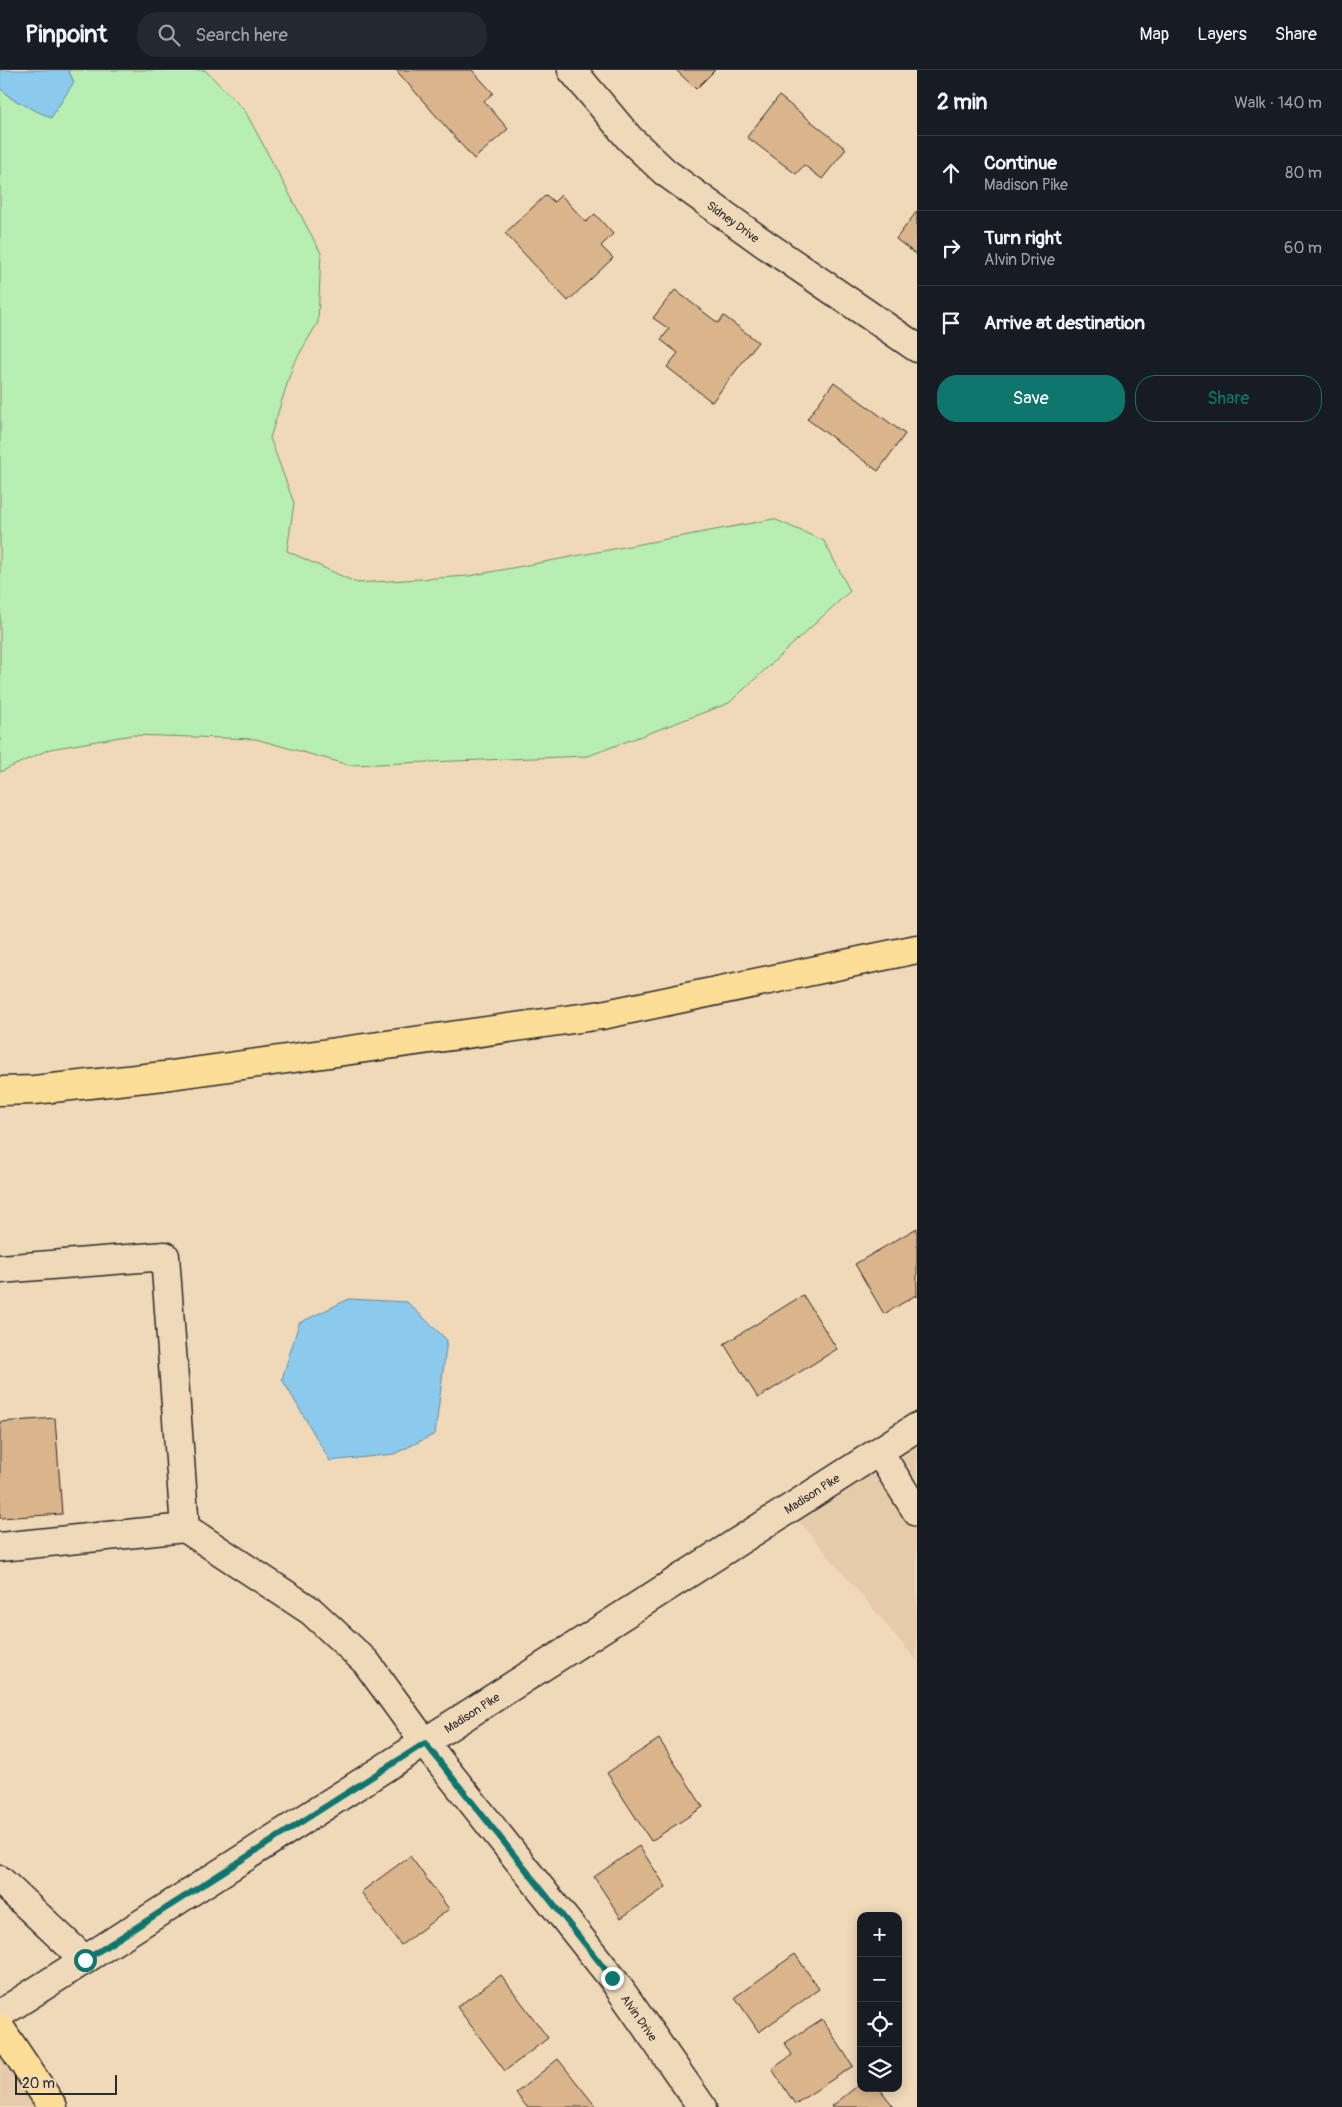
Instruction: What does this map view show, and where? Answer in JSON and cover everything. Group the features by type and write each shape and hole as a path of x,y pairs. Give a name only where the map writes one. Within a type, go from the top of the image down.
{"main road":[{"path":"0,1091 34,1090 164,1076 602,1016 917,949"},
{"path":"0,2028 53,2107"}],"street":[{"name":"Sidney Drive","path":"572,70 629,138 665,172 762,242 917,348"},
{"path":"0,1269 165,1256 184,1528 0,1546"},
{"name":"Madison Pike","path":"0,2014 917,1427"},
{"path":"878,1452 917,1512"},
{"name":"Alvin Drive","path":"184,1528 312,1610 366,1662 425,1743 612,1978 702,2107"},
{"path":"0,1880 85,1960"}],"shaded area":[{"path":"917,1427 917,1661 789,1509"},
{"path":"0,2028 53,2107 0,2107"}],"green space":[{"path":"68,70 205,70 245,111 321,253 318,322 293,365 270,438 294,503 287,551 357,583 469,576 774,519 824,541 850,591 729,703 588,756 349,765 256,739 132,735 50,749 0,772 0,88 12,99 74,82"}],"water":[{"path":"0,70 68,70 74,82 51,118 12,99 0,88"},
{"path":"349,1299 407,1302 447,1340 435,1434 394,1454 330,1461 282,1379 299,1323"}],"building":[{"path":"396,70 472,70 493,93 484,101 508,129 474,159"},
{"path":"676,70 715,70 696,89"},
{"path":"779,96 846,149 822,179 804,165 796,174 747,137"},
{"path":"546,195 554,202 561,195 586,222 595,214 613,234 601,246 613,258 568,301 505,233"},
{"path":"917,211 917,255 896,239"},
{"path":"675,290 718,323 724,316 758,342 712,402 667,367 678,353 661,340 669,329 653,318"},
{"path":"834,382 905,434 878,471 807,419"},
{"path":"917,1228 917,1297 916,1295 884,1314 855,1264"},
{"path":"803,1295 837,1349 758,1398 724,1344"},
{"path":"55,1418 62,1514 0,1518 0,1422"},
{"path":"659,1739 703,1807 651,1841 607,1773"},
{"path":"639,1846 666,1887 621,1918 594,1877"},
{"path":"410,1856 449,1909 401,1945 361,1892"},
{"path":"795,1954 819,1989 759,2032 735,1997"},
{"path":"501,1975 548,2038 505,2071 457,2007"},
{"path":"822,2019 853,2066 795,2104 772,2069 792,2055 785,2043"},
{"path":"558,2059 596,2107 527,2107 516,2093"},
{"path":"857,2086 857,2092 882,2092 894,2107 831,2107"}],"route":[{"path":"85,1960 425,1743 612,1978"}]}
